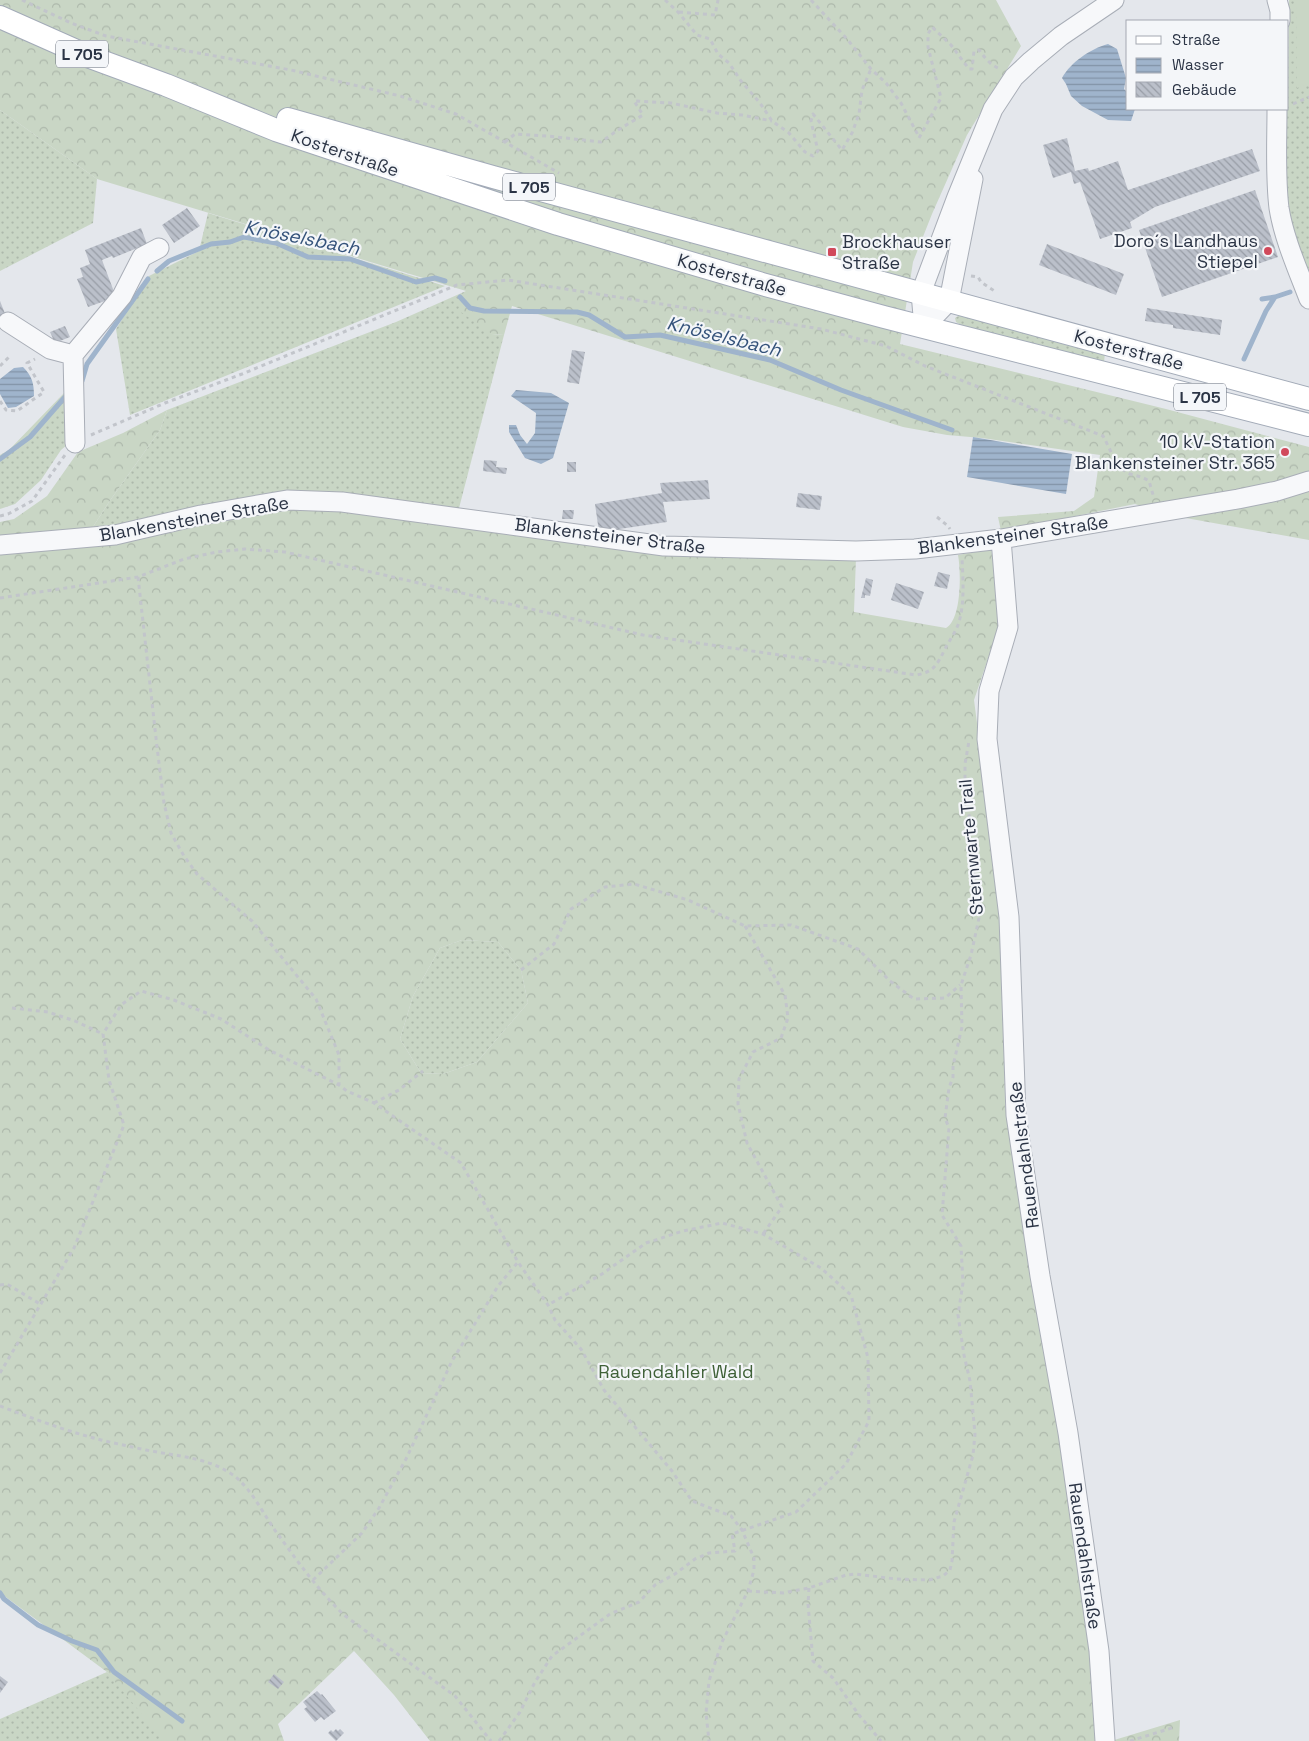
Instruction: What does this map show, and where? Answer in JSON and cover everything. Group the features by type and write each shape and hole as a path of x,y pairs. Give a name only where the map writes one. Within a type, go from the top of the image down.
{"main road":[{"name":"Kosterstraße","path":"0,17 90,57 166,85 276,130 558,224 762,284 989,345 1309,425"},
{"name":"Kosterstraße","path":"166,85 503,180 1309,399"}],"street":[{"path":"924,327 921,293 956,197 998,102 1014,77 1021,70 1061,36 1114,0"},
{"path":"1277,0 1280,20"},
{"path":"1277,110 1277,188 1280,210 1288,243 1309,299"},
{"path":"924,327 949,300 983,134"},
{"path":"75,443 73,355 122,296 142,256 159,248"},
{"path":"8,322 50,349 73,355"},
{"name":"Blankensteiner Straße","path":"0,545 115,535 210,513 288,500 315,500 342,502 664,546 856,551 915,549 1001,539 1238,499 1277,491 1309,481"},
{"name":"Rauendahlstraße","path":"1001,539 1008,628 989,691 987,739 1009,917 1016,1115 1040,1276 1068,1433 1098,1651 1105,1741"}],"path":[{"path":"22,0 106,36 272,66 400,96 456,114 563,176"},
{"path":"665,0 697,35 710,39 718,54 730,63 741,81 760,103 772,121 789,133 805,152 813,156 818,150 811,121 813,114 842,150 852,133 862,90 871,69"},
{"path":"678,12 715,15 718,0"},
{"path":"811,0 847,39 871,69 886,83 901,103 920,138 941,98 928,47 928,34 932,27 951,45 969,69 972,69 974,51 979,50 986,60 998,68 1021,70"},
{"path":"1289,106 1309,97"},
{"path":"505,142 514,134 601,142 643,115 634,101 670,103 718,113 742,115 772,121"},
{"path":"0,516 8,514 32,501 75,443 165,403 242,374 457,285 508,280 821,329 886,346 925,366 1103,436 1123,470 1149,481 1151,488"},
{"path":"0,402 6,410 17,411 44,392 27,363 50,349"},
{"path":"0,366 10,356"},
{"path":"0,598 138,576 184,559 217,552 245,549 285,552 643,635 916,675 928,673 940,660 958,624 961,611 963,578 961,544"},
{"path":"138,576 164,803 171,833 197,874 252,921 316,999 339,1055 339,1085"},
{"name":"Sternwarte Trail","path":"748,1591 782,1593 809,1588 846,1575 856,1574 896,1579 929,1580 943,1576 950,1570 954,1522 973,1455 975,1434 970,1381 958,1315 963,1283 961,1246 942,1216 949,1128 945,1118 948,1088 953,1077 953,1066 962,1027 960,985 979,918 973,863 973,834 966,796 965,764 969,737"},
{"path":"521,970 554,944 571,909 606,887 634,884 688,900 744,926 791,925 858,949 890,981 914,999 945,998 960,985"},
{"path":"744,926 785,995 788,1018 781,1038 753,1052 739,1079 738,1104 747,1143 782,1208 763,1234"},
{"path":"0,1373 74,1248 124,1125 109,1080 103,1034 121,1005 140,991 174,1000 221,1019 270,1050 339,1085 347,1091 374,1103 461,1163 518,1262 548,1305 555,1320 581,1349 604,1390 672,1471 692,1500 731,1516 742,1530 754,1558 754,1570 748,1591 722,1642 710,1681 706,1713 709,1741"},
{"path":"12,1008 48,1012 75,1021 103,1034"},
{"path":"374,1103 399,1090 423,1070"},
{"path":"499,1741 520,1712 535,1682 552,1656 610,1614 639,1602 655,1585 696,1559 710,1553 735,1551 732,1534 796,1512 846,1464 869,1421 868,1358 851,1294 822,1268 763,1234 722,1223 683,1231 646,1243 602,1274 548,1305"},
{"path":"312,1580 362,1533 406,1459 452,1361 498,1286 518,1262"},
{"path":"0,1285 7,1284 40,1304"},
{"path":"0,1406 101,1440 210,1464 232,1475 244,1486 312,1580 331,1602 344,1615 456,1696 491,1741"},
{"path":"809,1588 808,1604 813,1661 833,1678 881,1741"},
{"path":"1130,1741 1175,1727"}],"green space":[{"path":"0,0 996,0 1021,46 967,135 932,214 913,262 900,344 1166,409 1309,447 1309,540 1169,515 1135,504 1001,531 998,517 1074,511 1094,497 1100,455 982,438 947,435 903,427 512,306 504,335 492,334 458,310 466,291 97,179 0,110"},
{"path":"1289,0 1309,0 1309,277 1307,278 1281,192 1285,110 1289,110"},
{"path":"1296,0 1309,0 1309,84 1297,88"},
{"path":"0,110 97,179 93,223 0,271"},
{"path":"208,213 445,286 130,415 116,329 149,276 199,251"},
{"path":"466,291 492,334 504,335 458,512 197,507 91,530 160,430 167,410 396,322"},
{"path":"960,315 1105,353 1104,362 963,326 956,322 955,318"},
{"path":"65,392 74,439 61,450 41,480 15,504 0,509 0,455 9,450"},
{"path":"167,410 160,430 91,530 0,541 0,522 14,519 47,496 78,452 123,433"},
{"name":"Rauendahler Wald","path":"343,507 856,558 854,612 946,628 951,623 958,605 960,572 958,555 991,549 1000,596 999,626 974,700 1003,922 1005,1105 1095,1652 1100,1741 430,1741 394,1695 354,1651 278,1724 284,1741 164,1741 107,1672 3,1595 0,1596 0,551 114,543 290,508","holes":["462,940 498,942 521,970 528,1003 477,1062 443,1074 421,1073 400,1039 413,996 440,948"]},
{"path":"462,940 498,942 521,970 528,1003 477,1062 443,1074 421,1073 400,1039 413,996 440,948"},
{"path":"107,1672 176,1741 0,1741 0,1719"},
{"path":"1180,1720 1179,1741 1111,1741"}],"water":[{"path":"1108,44 1117,49 1126,78 1124,89 1126,91 1126,110 1135,110 1131,121 1108,120 1082,106 1071,96 1062,78 1070,67 1094,49"},
{"path":"23,367 32,380 34,396 16,407 8,408 0,394 0,379 14,368"},
{"path":"516,390 551,393 569,403 553,458 541,464 525,458 509,432 509,425 516,425 520,435 527,444 535,433 536,413 511,396"},
{"path":"973,437 1072,454 1066,494 967,477"}],"building":[{"path":"1067,138 1075,171 1088,168 1089,171 1118,161 1128,190 1252,149 1260,171 1155,207 1130,222 1132,228 1100,239 1080,182 1074,184 1071,172 1053,178 1043,145"},
{"path":"1255,190 1278,257 1162,297 1139,230"},
{"path":"187,208 200,226 174,243 162,225"},
{"path":"141,228 147,244 113,258 112,256 102,260 116,297 88,307 77,279 83,277 80,268 90,264 85,250"},
{"path":"1047,244 1124,274 1116,295 1039,265"},
{"path":"0,301 6,316 0,319"},
{"path":"1147,308 1222,320 1220,335 1173,328 1173,325 1145,321"},
{"path":"65,326 70,337 55,343 50,332"},
{"path":"572,350 585,352 579,384 567,382"},
{"name":"10 kV-Station Blankensteiner Str. 365","path":"1283,447 1289,448 1288,457 1281,455"},
{"path":"484,460 497,461 496,467 507,468 506,474 483,471"},
{"path":"567,462 576,462 576,472 567,472"},
{"path":"708,480 710,499 663,502 667,522 599,532 595,504 662,493 660,483"},
{"path":"798,493 822,496 820,510 796,507"},
{"path":"563,510 574,510 573,519 562,519"},
{"path":"938,572 950,575 947,589 934,586"},
{"path":"866,578 873,580 870,596 865,595 865,598 861,598"},
{"path":"896,583 924,592 918,609 891,600"},
{"path":"274,1674 284,1682 278,1689 268,1682"},
{"path":"0,1676 8,1682 0,1693"},
{"path":"317,1691 322,1694 336,1711 324,1720 321,1717 315,1722 304,1709 307,1707 303,1702"},
{"path":"336,1729 338,1731 340,1729 344,1733 336,1741 328,1733"}],"waterway":[{"name":"Knöselsbach","path":"157,271 169,261 211,244 230,242 244,237 276,243 308,257 350,259 416,282 435,278 445,281"},
{"name":"Knöselsbach","path":"82,381 87,364 148,279"},
{"name":"Knöselsbach","path":"1244,359 1266,311 1275,297 1290,292"},
{"name":"Knöselsbach","path":"460,297 470,308 484,311 577,312 589,315 625,337 660,335 770,360 841,390 952,430"},
{"path":"1262,299 1275,297"},
{"name":"Knöselsbach","path":"0,459 30,437 65,397"},
{"path":"0,1593 4,1599 38,1625 97,1650 114,1672 182,1721"}],"place":[{"name":"Doro´s Landhaus Stiepel","path":"1268,251"},
{"name":"Brockhauser Straße","path":"832,252"},
{"name":"10 kV-Station Blankensteiner Str. 365","path":"1285,452"}]}
